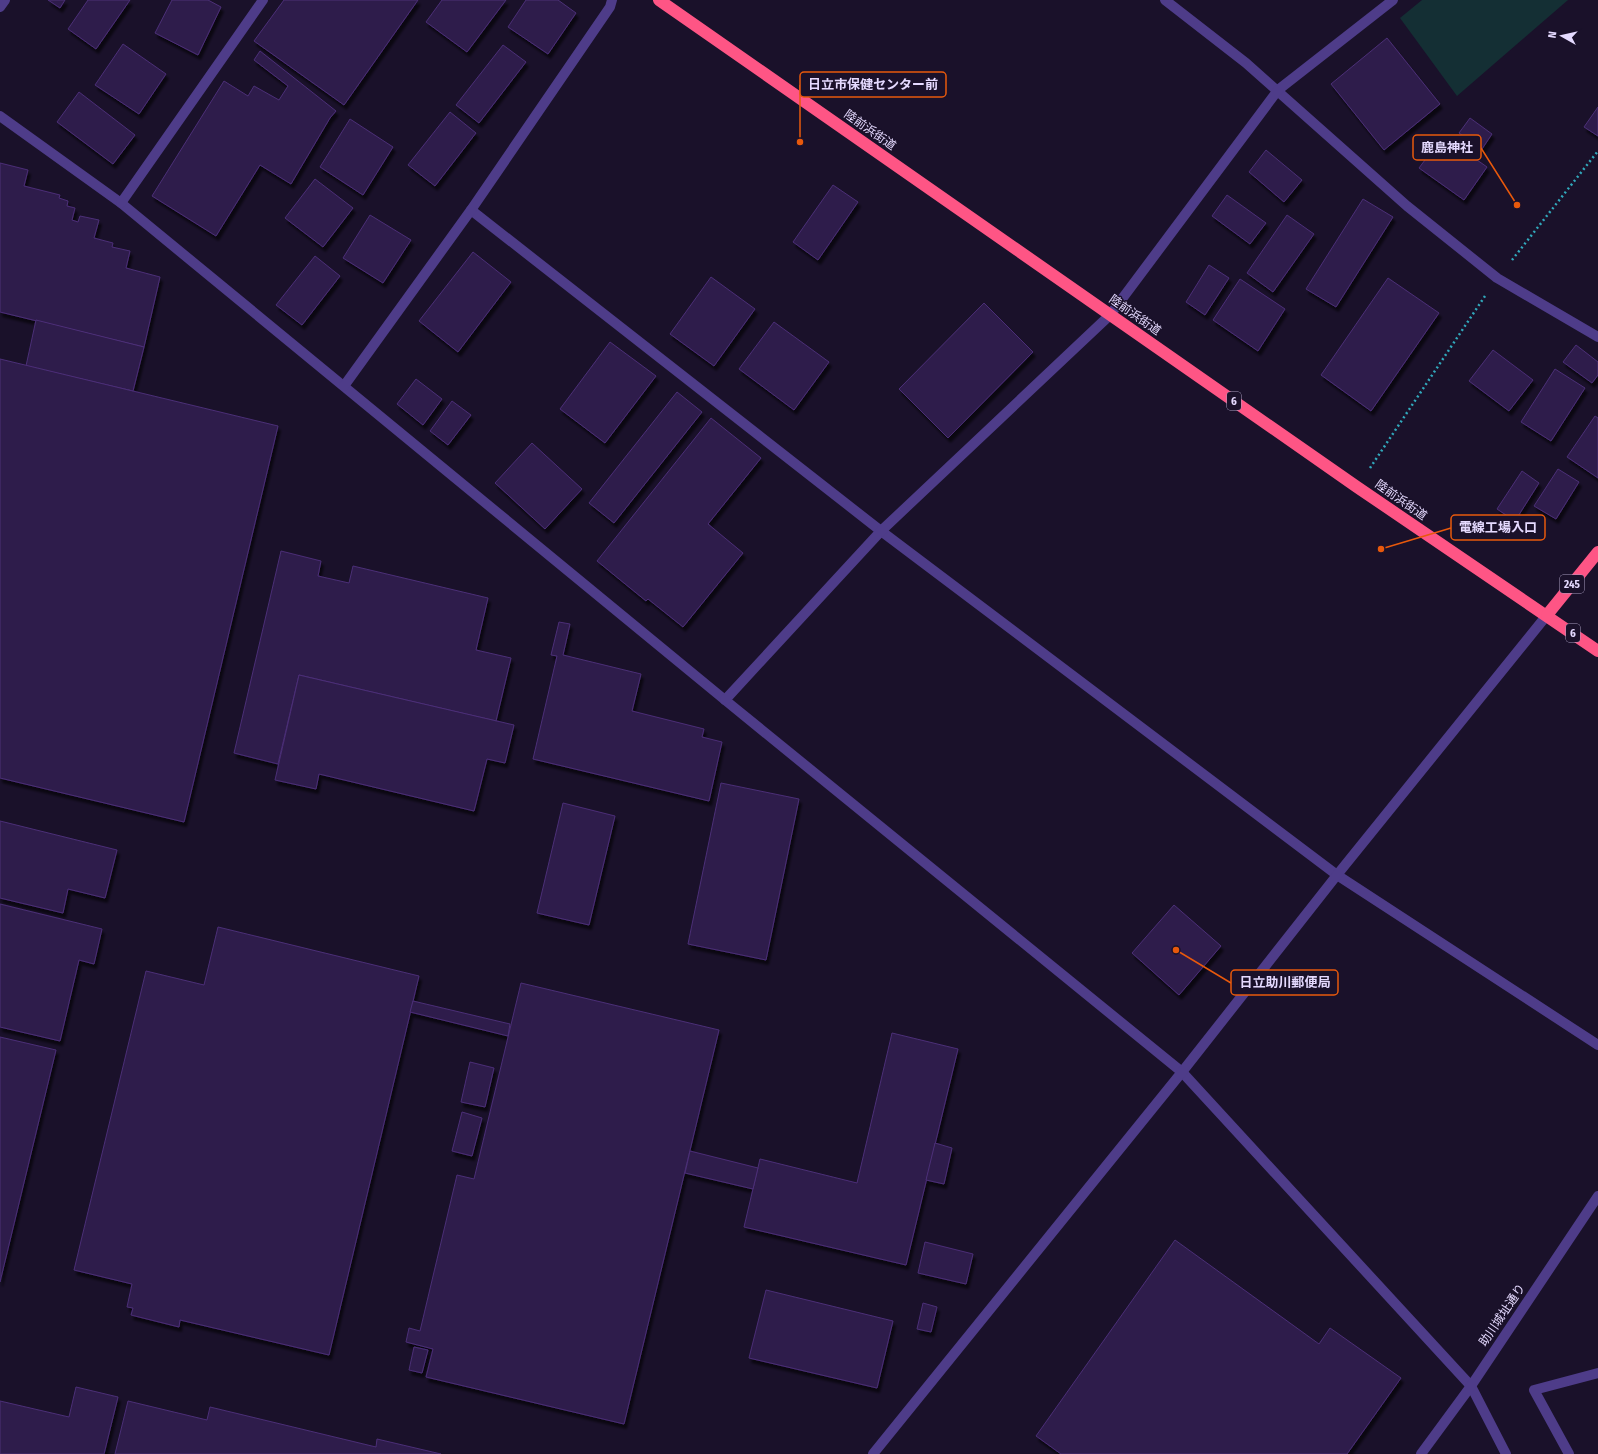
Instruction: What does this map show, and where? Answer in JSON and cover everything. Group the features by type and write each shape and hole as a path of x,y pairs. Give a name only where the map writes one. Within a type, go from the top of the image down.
{"highway":[{"name":"陸前浜街道","path":"659,0 1357,487 1598,651"},
{"name":"245","path":"1547,615 1598,552"}],"street":[{"path":"0,8 5,0"},
{"path":"121,203 263,0"},
{"path":"344,386 471,210 610,7 612,0"},
{"path":"1165,0 1246,63 1407,206 1497,278 1598,337"},
{"path":"725,700 881,531 1110,315 1278,90 1393,0"},
{"path":"0,116 121,203 725,700 1182,1072 1471,1386 1506,1454"},
{"path":"471,210 881,531 1337,875 1598,1045"},
{"path":"873,1454 1182,1072 1337,875 1547,615"},
{"name":"助川城址通り","path":"1421,1454 1471,1386 1598,1196"},
{"path":"1569,1454 1534,1390 1598,1373"}],"path":[{"path":"1357,487 1497,278 1598,151"}],"green space":[{"path":"1422,0 1568,0 1457,96 1400,18"}],"building":[{"path":"48,0 65,0 60,8"},
{"path":"88,0 130,0 96,49 68,29"},
{"path":"172,0 208,0 221,7 198,55 155,33"},
{"path":"284,0 418,0 344,105 254,41"},
{"path":"442,0 506,0 467,52 426,22"},
{"path":"526,0 558,0 576,13 548,54 508,27"},
{"path":"1387,38 1440,104 1384,150 1331,84"},
{"path":"123,44 166,74 139,114 95,85"},
{"path":"503,45 526,62 479,123 456,105"},
{"path":"260,51 336,111 330,118 291,184 260,165 216,236 152,196 224,81 248,96 254,86 279,100 288,86 254,60"},
{"path":"79,92 135,135 113,164 57,122"},
{"path":"1598,107 1598,136 1584,127"},
{"path":"450,112 476,133 435,186 408,165"},
{"path":"1470,118 1492,134 1482,149 1459,133"},
{"path":"350,119 393,147 363,195 320,167"},
{"path":"1443,136 1487,167 1464,200 1419,168"},
{"path":"1266,150 1302,180 1284,202 1249,172"},
{"path":"0,163 28,170 24,186 60,195 59,198 68,201 67,206 75,208 72,220 78,222 80,216 99,220 94,238 113,243 112,247 130,251 126,268 160,277 144,347 0,312"},
{"path":"315,179 353,208 323,247 285,218"},
{"path":"833,185 858,202 818,260 793,242"},
{"path":"1227,195 1266,223 1250,244 1212,216"},
{"path":"1363,199 1393,217 1336,307 1306,289"},
{"path":"370,215 411,240 383,283 343,258"},
{"path":"1287,215 1314,234 1273,292 1247,273"},
{"path":"473,252 511,282 458,352 419,321"},
{"path":"315,256 340,276 302,325 276,305"},
{"path":"1209,265 1229,278 1205,315 1186,302"},
{"path":"711,277 755,309 714,366 670,334"},
{"path":"1388,278 1439,313 1371,411 1321,375"},
{"path":"1240,279 1285,309 1258,351 1213,320"},
{"path":"984,303 1033,352 948,438 899,389"},
{"path":"36,320 144,347 133,391 26,366"},
{"path":"774,322 829,362 794,410 739,369"},
{"path":"610,342 656,376 605,443 560,409"},
{"path":"1576,345 1598,362 1598,375 1592,383 1563,362"},
{"path":"1493,350 1533,380 1509,411 1469,381"},
{"path":"0,359 278,426 184,822 0,778"},
{"path":"1555,369 1585,388 1551,441 1521,422"},
{"path":"416,379 442,399 423,425 397,404"},
{"path":"677,392 702,412 614,523 589,503"},
{"path":"452,401 471,415 448,445 430,431"},
{"path":"1595,416 1598,418 1598,478 1567,457"},
{"path":"711,418 761,458 708,524 743,553 683,627 648,599 646,601 597,561"},
{"path":"532,443 582,489 545,529 495,483"},
{"path":"1558,469 1579,482 1556,519 1534,506"},
{"path":"1522,471 1539,483 1515,521 1497,509"},
{"path":"281,551 321,561 318,576 349,583 353,566 488,598 476,650 511,658 496,721 299,675 278,764 234,753"},
{"path":"559,622 570,624 563,655 641,674 632,711 704,729 702,737 722,742 709,801 533,759 557,656 551,655"},
{"path":"299,675 514,725 505,763 487,759 474,811 319,774 316,789 275,780"},
{"path":"721,783 799,799 766,960 688,944"},
{"path":"563,803 615,816 589,925 537,913"},
{"path":"0,821 117,850 105,898 68,889 63,913 0,898"},
{"path":"0,904 102,929 94,964 79,960 60,1041 0,1027"},
{"path":"1174,905 1221,946 1179,995 1132,953"},
{"path":"218,927 419,976 329,1355 180,1320 179,1327 131,1315 133,1308 127,1307 132,1284 74,1270 146,971 204,985"},
{"path":"521,983 719,1030 624,1424 426,1377 433,1349 406,1342 409,1328 420,1331 457,1175 474,1179"},
{"path":"413,1001 510,1024 508,1036 410,1012"},
{"path":"892,1033 958,1049 906,1265 744,1227 760,1159 857,1183"},
{"path":"0,1037 56,1050 0,1282"},
{"path":"470,1062 494,1068 485,1107 461,1102"},
{"path":"462,1112 482,1118 472,1156 452,1151"},
{"path":"935,1143 952,1148 944,1184 926,1180"},
{"path":"690,1151 758,1168 753,1189 685,1173"},
{"path":"1175,1240 1319,1344 1330,1328 1401,1378 1347,1454 1061,1454 1036,1436"},
{"path":"925,1242 973,1254 966,1284 918,1273"},
{"path":"766,1290 893,1321 877,1388 749,1358"},
{"path":"923,1303 937,1307 931,1332 917,1329"},
{"path":"414,1347 428,1350 422,1373 409,1370"},
{"path":"76,1387 118,1397 104,1454 0,1454 0,1401 69,1417"},
{"path":"128,1401 207,1420 210,1407 376,1447 377,1439 441,1454 115,1454"}],"place":[{"name":"日立市保健センター前","path":"800,142"},
{"name":"鹿島神社","path":"1517,205"},
{"name":"電線工場入口","path":"1381,549"},
{"name":"日立助川郵便局","path":"1176,950"}]}
